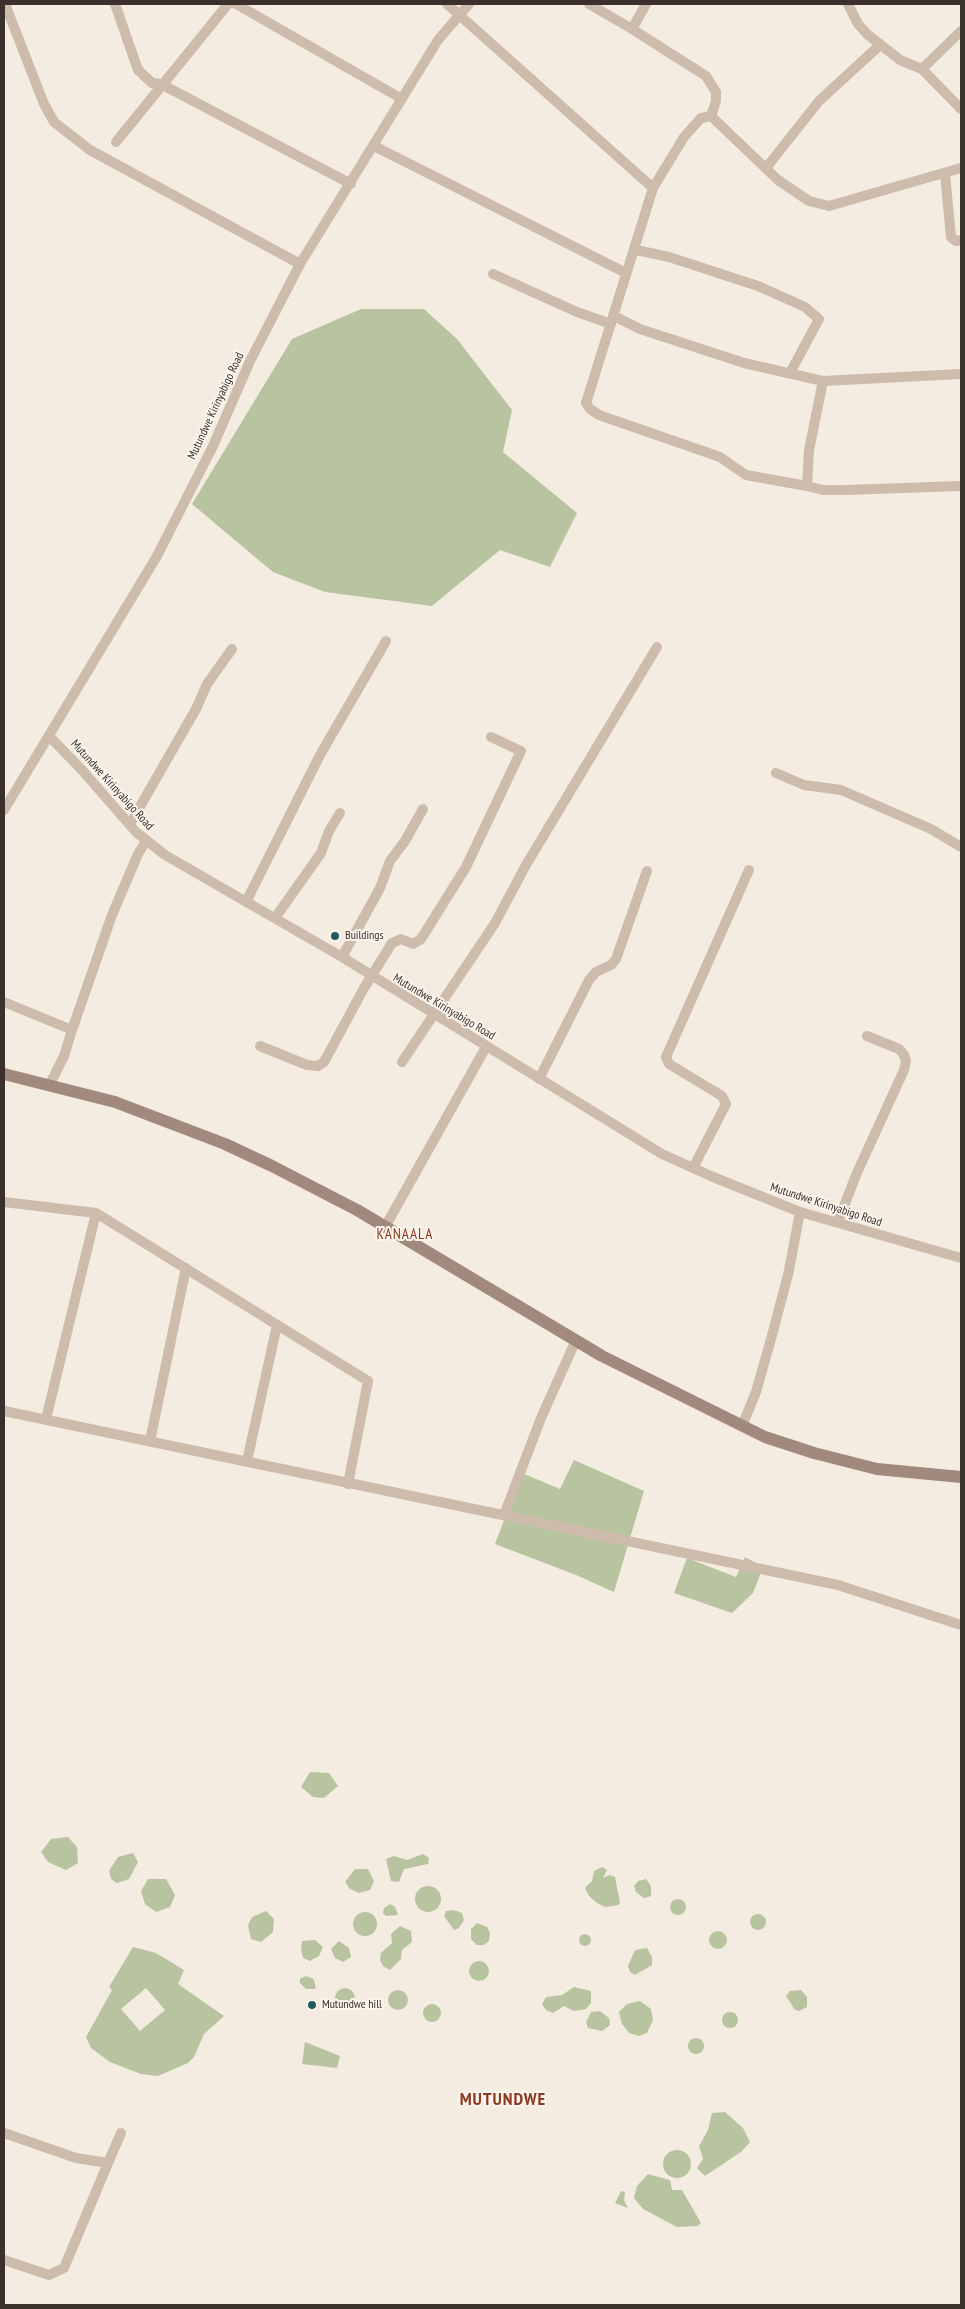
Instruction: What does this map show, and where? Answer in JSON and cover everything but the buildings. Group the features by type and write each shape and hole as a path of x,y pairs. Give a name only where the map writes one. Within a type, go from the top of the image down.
{"street":[{"path":"5,4 44,104 54,122 90,150 300,264"},
{"path":"115,4 138,70 152,83 161,84 351,184"},
{"path":"116,142 161,84 228,4"},
{"path":"236,4 402,99"},
{"path":"447,4 653,188"},
{"name":"Mutundwe Kirinyabigo Road","path":"470,4 459,14 438,40 300,264 250,361 213,446 157,556 49,736 146,841 198,875 342,957 371,977 662,1154 800,1212 961,1258"},
{"path":"589,4 706,76 716,92 716,101 711,116"},
{"path":"632,29 646,4"},
{"path":"848,4 858,24 880,45 900,60 922,69 961,109"},
{"path":"922,69 961,31"},
{"path":"766,168 820,101 880,45"},
{"path":"711,116 701,118 684,137 653,188 636,250 626,273 588,394 586,402 590,409 614,422 720,457 746,476 823,490 961,486"},
{"path":"711,116 778,180 809,201 828,206 961,168"},
{"path":"374,146 626,273"},
{"path":"945,174 951,237 956,241 961,240"},
{"path":"636,250 670,257 758,286 805,307 818,318 790,373"},
{"path":"493,274 576,312 640,328 744,363 790,373 823,380 961,374"},
{"path":"808,486 809,450 823,380"},
{"path":"246,902 320,755 386,641"},
{"path":"402,1062 495,923 526,865 657,647"},
{"path":"130,824 192,717 207,684 232,649"},
{"path":"4,810 7,798 49,736"},
{"path":"260,1046 307,1065 318,1066 324,1062 371,977 397,939 401,938 413,944 421,938 466,867 521,750 491,736"},
{"path":"776,773 804,785 841,790 931,829 961,847"},
{"path":"342,957 380,888 390,861 405,841 423,809"},
{"path":"275,918 321,854 329,831 340,813"},
{"path":"50,1084 64,1056 112,915 138,854 146,841"},
{"path":"693,1168 726,1108 725,1101 722,1096 669,1064 666,1057 749,870"},
{"path":"539,1079 589,980 596,972 611,965 616,958 647,871"},
{"path":"4,1002 72,1030"},
{"path":"838,1222 856,1175 904,1070 906,1061 899,1049 867,1036"},
{"path":"385,1227 486,1047"},
{"path":"4,1074 116,1102 225,1144 316,1188 576,1340 742,1426 765,1436 814,1453 877,1469 961,1477"},
{"path":"4,1202 96,1213 368,1381 348,1484"},
{"path":"742,1426 756,1392 771,1339 788,1275 800,1212"},
{"path":"46,1419 96,1213"},
{"path":"150,1441 186,1268"},
{"path":"247,1461 277,1325"},
{"path":"504,1515 541,1418 576,1340"},
{"path":"4,1411 838,1585 961,1625"},
{"path":"4,2133 76,2158 108,2163"},
{"path":"4,2260 49,2275 64,2268 120,2133"}],"green space":[{"path":"361,309 424,309 457,339 512,410 503,452 577,513 550,567 500,550 432,606 325,592 273,572 192,504 292,339"},
{"path":"574,1460 644,1491 614,1592 576,1575 495,1544 522,1473 560,1489"},
{"path":"745,1557 763,1567 753,1593 732,1613 674,1593 687,1558 736,1577"},
{"path":"310,1772 329,1773 338,1786 324,1798 313,1797 301,1787"},
{"path":"68,1837 77,1847 78,1863 66,1870 48,1862 41,1852 51,1839"},
{"path":"133,1853 138,1862 129,1879 117,1883 111,1879 109,1871 118,1857"},
{"path":"423,1854 429,1858 428,1864 404,1869 399,1882 391,1881 386,1859 394,1856 407,1860"},
{"path":"602,1867 607,1870 603,1878 610,1875 615,1877 620,1903 618,1905 605,1907 597,1903 589,1896 585,1888 592,1881 594,1871"},
{"path":"355,1869 368,1869 374,1881 370,1890 359,1893 350,1889 345,1882"},
{"path":"148,1879 166,1879 175,1895 170,1907 156,1912 145,1904 141,1891"},
{"path":"646,1879 651,1886 651,1896 644,1898 636,1892 634,1886 638,1881"},
{"path":"428,1886 437,1890 441,1899 437,1908 428,1912 419,1908 415,1899 419,1890"},
{"path":"675,1899 681,1899 686,1904 684,1913 675,1915 670,1910 670,1904"},
{"path":"390,1904 395,1907 398,1915 386,1916 383,1913 384,1908"},
{"path":"454,1910 462,1913 464,1920 459,1928 454,1930 444,1916 446,1911"},
{"path":"266,1911 274,1919 273,1932 261,1942 251,1939 248,1925 252,1917"},
{"path":"360,1912 370,1912 377,1919 377,1929 370,1936 360,1936 353,1929 353,1919"},
{"path":"755,1914 761,1914 766,1919 764,1928 755,1930 750,1925 750,1919"},
{"path":"477,1923 487,1927 490,1933 489,1941 484,1945 477,1945 471,1939 471,1929"},
{"path":"400,1926 411,1931 412,1942 402,1950 401,1959 390,1970 383,1966 380,1960 381,1953 392,1943 391,1934"},
{"path":"718,1931 724,1934 727,1940 724,1946 718,1949 712,1946 709,1940 712,1934"},
{"path":"587,1934 590,1935 590,1945 583,1946 580,1945 579,1938 580,1935"},
{"path":"315,1940 323,1947 319,1956 310,1961 303,1958 301,1950 302,1941"},
{"path":"339,1941 349,1948 351,1957 343,1962 335,1958 331,1949"},
{"path":"133,1947 156,1953 184,1970 178,1984 224,2016 204,2034 194,2057 188,2063 158,2076 141,2074 110,2062 91,2048 86,2037 112,1990 109,1987","holes":["146,1988 165,2010 140,2031 121,2009"]},
{"path":"647,1948 652,1957 652,1965 635,1975 630,1972 628,1966 635,1950"},
{"path":"475,1961 483,1961 489,1967 489,1975 483,1981 475,1981 469,1975 469,1967"},
{"path":"306,1976 314,1979 316,1989 306,1989 300,1983 300,1979"},
{"path":"574,1987 591,1991 591,2003 586,2009 574,2011 564,2006 553,2013 546,2010 542,2004 546,1997 562,1995"},
{"path":"345,1988 352,1991 355,1998 352,2005 345,2008 338,2005 335,1998 338,1991"},
{"path":"398,1990 405,1993 408,2000 405,2007 398,2010 391,2007 388,2000 391,1993"},
{"path":"801,1990 807,1997 807,2007 799,2011 795,2010 786,1996 790,1991"},
{"path":"640,2001 651,2009 653,2020 647,2033 639,2036 629,2033 622,2024 619,2012 627,2004"},
{"path":"432,2004 440,2009 441,2013 436,2021 432,2022 424,2017 423,2013 428,2005"},
{"path":"600,2011 609,2018 610,2025 602,2031 588,2028 586,2022 591,2012"},
{"path":"730,2012 736,2014 738,2020 736,2026 730,2028 724,2026 722,2020 724,2014"},
{"path":"696,2038 704,2046 696,2054 688,2046"},
{"path":"305,2042 340,2056 337,2068 302,2064"},
{"path":"725,2112 743,2128 750,2142 741,2152 705,2176 697,2168 703,2159 699,2146 708,2130 712,2113"},
{"path":"677,2150 687,2154 691,2164 687,2174 677,2178 667,2174 663,2164 667,2154"},
{"path":"648,2174 670,2180 672,2190 682,2190 701,2223 697,2226 677,2227 643,2209 634,2198 637,2186"},
{"path":"621,2191 625,2192 624,2200 628,2208 615,2203"}],"place":[{"name":"Buildings","path":"335,936"},
{"name":"Mutundwe hill","path":"312,2005"}],"district":[{"name":"KANAALA","path":"405,1235"},
{"name":"MUTUNDWE","path":"503,2100"}]}
